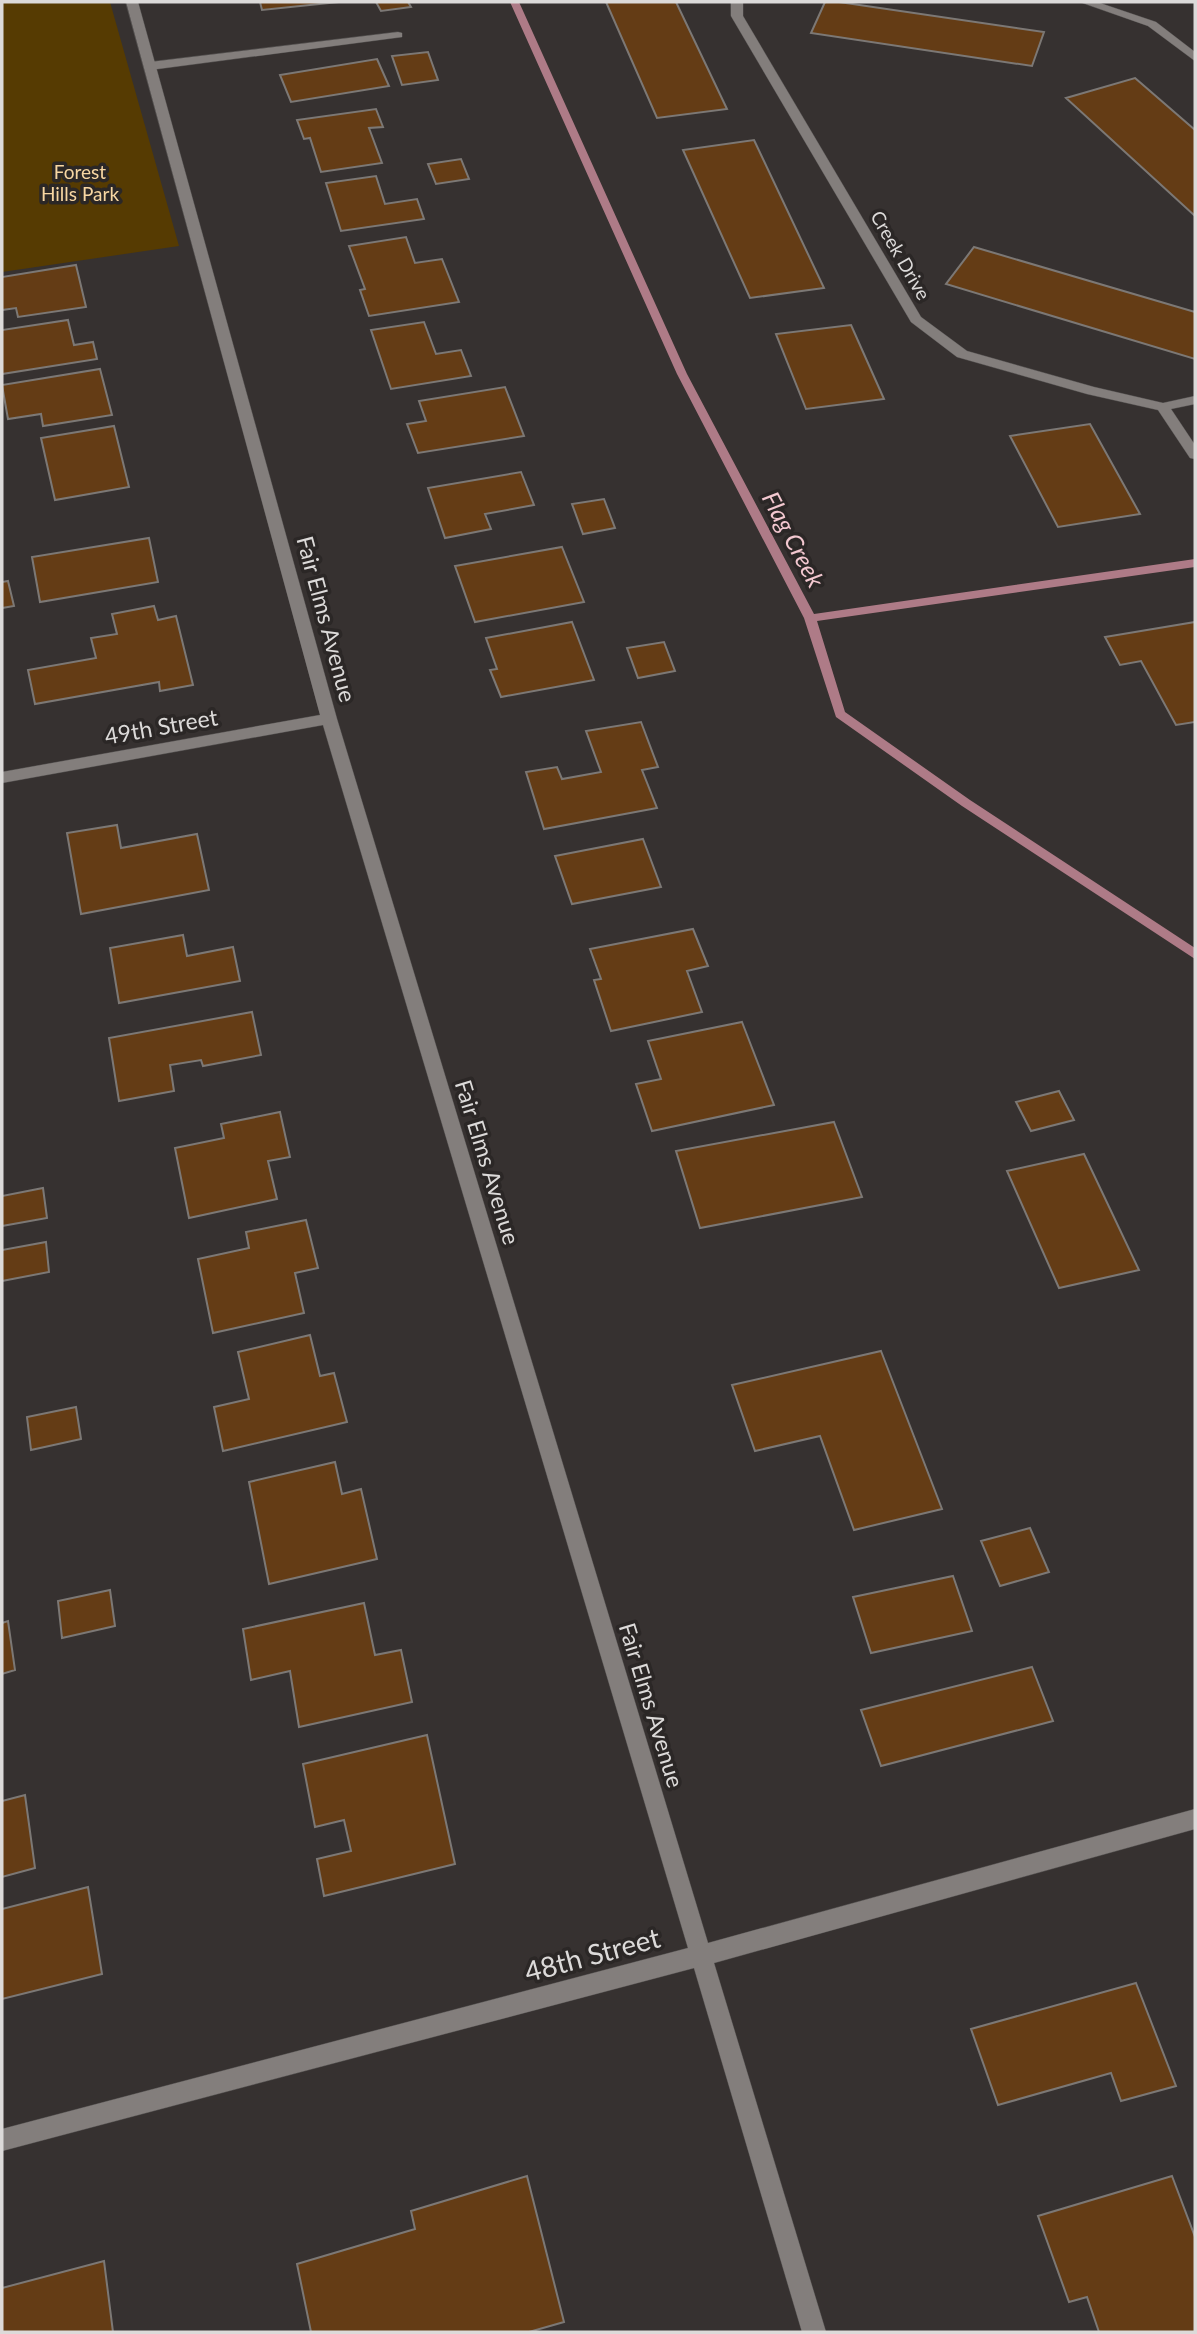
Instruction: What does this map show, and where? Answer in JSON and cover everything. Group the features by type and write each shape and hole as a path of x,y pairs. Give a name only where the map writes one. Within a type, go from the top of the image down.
{"street":[{"name":"Fair Elms Avenue","path":"132,2 329,719 814,2332"},
{"name":"Creek Drive","path":"737,2 737,16 916,319 962,354 1163,407"},
{"path":"1086,2 1152,24 1195,58"},
{"path":"150,66 398,35"},
{"path":"1195,400 1163,407 1195,455"},
{"name":"49th Street","path":"2,778 329,719"},
{"name":"48th Street","path":"2,2140 702,1955 1195,1819"}],"green space":[{"name":"Forest Hills Park","path":"2,2 110,2 179,246 2,272"}],"building":[{"path":"260,2 339,2 262,10"},
{"path":"376,2 408,2 411,7 381,11"},
{"path":"606,2 676,2 727,109 657,118"},
{"path":"825,2 1044,32 1032,66 811,33"},
{"path":"428,52 438,80 402,85 392,56"},
{"path":"377,59 389,86 291,102 280,75"},
{"path":"1135,78 1195,130 1195,216 1066,98"},
{"path":"376,109 383,127 369,128 382,163 321,172 310,138 304,139 297,120"},
{"path":"754,140 824,288 750,298 683,150"},
{"path":"461,159 469,179 436,184 428,164"},
{"path":"376,176 385,204 417,199 424,219 341,231 326,183"},
{"path":"406,237 415,263 442,259 459,302 369,316 360,290 365,289 349,246"},
{"path":"974,247 1195,312 1195,359 946,284"},
{"path":"76,265 86,307 18,317 16,308 2,310 2,277"},
{"path":"68,320 74,345 93,342 97,359 2,374 2,330"},
{"path":"424,322 436,354 461,350 471,376 391,389 371,330"},
{"path":"851,325 884,399 806,409 776,334"},
{"path":"100,369 112,415 43,426 41,414 8,419 2,385"},
{"path":"505,387 524,436 418,453 407,424 426,421 419,401"},
{"path":"1090,424 1140,514 1058,527 1010,436"},
{"path":"114,426 129,487 55,500 41,438"},
{"path":"521,472 534,505 485,514 491,529 445,538 428,488"},
{"path":"604,499 615,528 583,534 572,504"},
{"path":"149,538 158,582 40,602 32,557"},
{"path":"562,547 584,602 475,622 455,566"},
{"path":"8,581 14,606 2,608 2,582"},
{"path":"154,606 158,620 176,616 193,685 160,691 159,682 35,704 28,670 96,658 91,638 117,634 112,614"},
{"path":"572,622 594,680 501,697 490,670 497,669 486,638"},
{"path":"1195,622 1195,722 1176,725 1141,661 1120,665 1105,637"},
{"path":"664,642 675,671 638,678 627,648"},
{"path":"641,722 658,767 642,770 657,808 544,829 526,772 557,767 562,779 601,772 586,731"},
{"path":"117,825 121,848 197,834 209,890 81,914 67,833"},
{"path":"643,839 661,887 572,904 555,856"},
{"path":"693,929 708,966 687,971 702,1012 611,1031 594,980 601,979 590,949"},
{"path":"183,935 187,956 233,947 240,981 119,1003 110,948"},
{"path":"252,1012 261,1055 203,1066 201,1060 170,1065 174,1091 119,1101 109,1038"},
{"path":"742,1022 774,1105 652,1131 636,1084 661,1079 648,1041"},
{"path":"1059,1091 1074,1120 1031,1131 1016,1102"},
{"path":"280,1112 290,1157 268,1161 277,1199 189,1218 175,1148 224,1138 221,1124"},
{"path":"834,1122 862,1197 700,1228 676,1151"},
{"path":"1084,1154 1139,1270 1059,1288 1007,1171"},
{"path":"43,1188 47,1218 2,1226 2,1196"},
{"path":"306,1220 318,1268 295,1273 304,1313 213,1333 198,1259 249,1248 246,1232"},
{"path":"46,1242 49,1272 2,1281 2,1250"},
{"path":"310,1335 320,1376 334,1373 347,1422 223,1451 214,1407 249,1399 238,1352"},
{"path":"881,1351 942,1509 854,1530 820,1436 755,1451 732,1385"},
{"path":"76,1407 81,1439 31,1450 27,1417"},
{"path":"335,1462 342,1494 361,1489 377,1559 269,1584 249,1482"},
{"path":"1030,1528 1049,1572 1000,1586 981,1541"},
{"path":"953,1576 972,1631 871,1653 853,1597"},
{"path":"110,1590 115,1626 62,1638 58,1601"},
{"path":"364,1603 375,1655 401,1650 412,1702 299,1727 290,1671 251,1680 243,1629"},
{"path":"8,1621 15,1670 2,1674 2,1623"},
{"path":"1032,1667 1053,1721 881,1766 861,1710"},
{"path":"427,1735 455,1864 324,1896 317,1859 351,1851 344,1820 315,1827 303,1764"},
{"path":"25,1795 35,1868 2,1877 2,1801"},
{"path":"88,1887 102,1974 2,1999 2,1909"},
{"path":"1136,1983 1176,2086 1121,2101 1111,2073 998,2105 971,2029"},
{"path":"527,2176 564,2322 529,2332 311,2332 297,2264 415,2229 411,2211"},
{"path":"1172,2176 1195,2237 1195,2332 1099,2332 1087,2297 1069,2302 1038,2216"},
{"path":"104,2261 113,2332 2,2332 2,2288"}],"waterway":[{"name":"Flag Creek","path":"514,2 682,374 810,618"},
{"path":"810,618 1195,563"},
{"name":"Flag Creek","path":"810,618 840,714 966,803 1195,954"}]}
